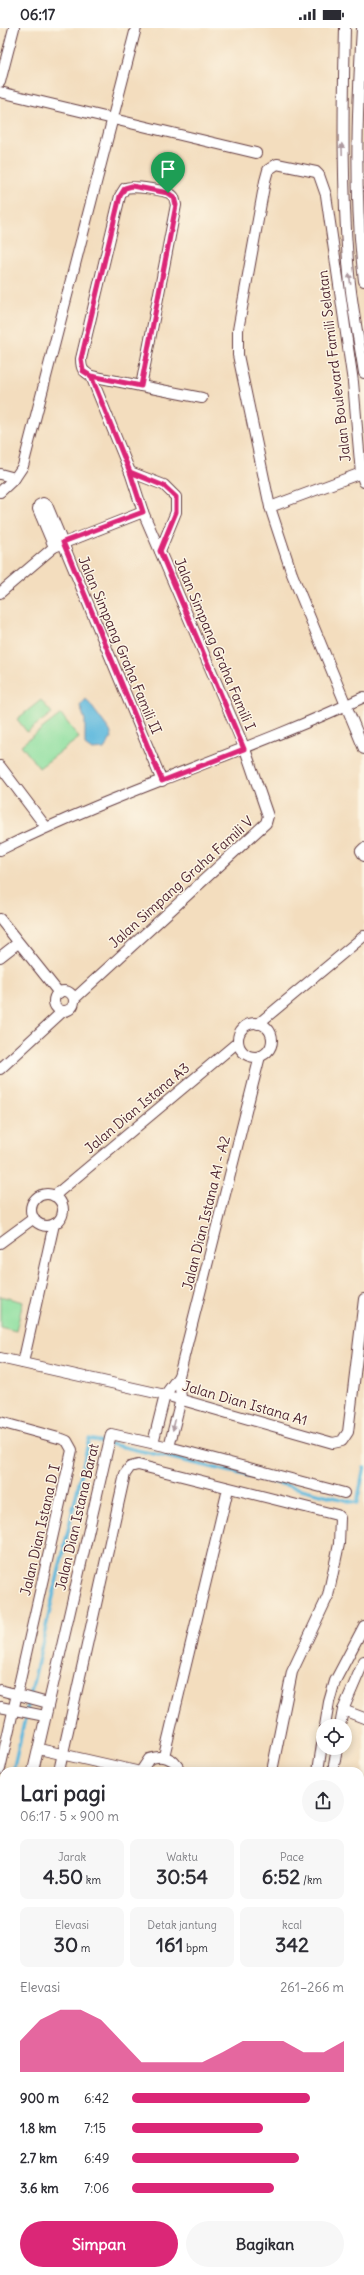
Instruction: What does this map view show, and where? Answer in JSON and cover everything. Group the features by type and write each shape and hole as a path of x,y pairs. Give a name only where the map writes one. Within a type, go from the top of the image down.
{"street":[{"path":"0,82 14,28"},
{"path":"0,492 15,478 23,466 136,28"},
{"name":"Jalan Boulevard Famili Selatan","path":"345,28 342,129 343,179 349,276 364,373"},
{"path":"362,28 356,121 358,209 364,281"},
{"path":"0,92 256,152"},
{"name":"Jalan Boulevard Famili Selatan","path":"270,507 363,476 353,382 326,196 319,175 316,172 277,164 268,170 265,181 237,343 270,507 292,574 364,749"},
{"name":"Jalan Simpang Graha Famili I","path":"141,386 176,205 174,197 168,193 132,186 125,188 120,196 81,359 83,371 91,376 130,472 143,512 244,749"},
{"path":"91,376 202,398"},
{"name":"Jalan Simpang Graha Famili I","path":"130,472 164,486 176,497 176,512 160,551"},
{"path":"0,474 15,478"},
{"path":"0,592 58,545 143,512"},
{"name":"Jalan Simpang Graha Famili II","path":"58,545 162,781"},
{"path":"0,850 46,827 244,749 364,698"},
{"name":"Jalan Simpang Graha Famili V","path":"74,999 266,823 268,816 267,809 244,749"},
{"path":"0,766 46,827"},
{"path":"364,848 361,851 364,856"},
{"path":"0,919 18,944 59,993"},
{"path":"258,1024 364,936"},
{"path":"0,957 18,944"},
{"path":"0,1069 63,1012 70,1010 74,999 71,994 65,991 59,993 55,997 54,1003 57,1009 63,1012"},
{"path":"252,1024 258,1024 265,1027 272,1040 266,1053 254,1057 243,1053 238,1042 241,1030 252,1024"},
{"name":"Jalan Dian Istana A3","path":"54,1196 238,1042"},
{"name":"Jalan Dian Istana A1 - A2","path":"169,1447 180,1399 179,1376 260,1056"},
{"path":"48,1194 59,1199 63,1210 59,1221 54,1224 43,1225 34,1218 33,1205 36,1199 48,1194"},
{"path":"0,1243 34,1218"},
{"path":"23,1363 54,1224"},
{"name":"Jalan Dian Istana A1","path":"0,1358 165,1395 333,1443 342,1440 348,1432 364,1299"},
{"name":"Jalan Dian Istana A1 - A2","path":"153,1443 165,1395 179,1376"},
{"name":"Jalan Dian Istana D I","path":"0,1422 62,1439 67,1441 72,1450 20,1695 1,1767"},
{"name":"Jalan Dian Istana Barat","path":"34,1767 39,1749 42,1715 45,1702 111,1434 169,1447 344,1493"},
{"path":"60,1767 125,1474 130,1467 138,1465 228,1489 337,1515 340,1518 339,1544 328,1596 292,1672 273,1767"},
{"path":"164,1756 228,1489"},
{"path":"326,1719 335,1681 364,1626"},
{"path":"341,1719 342,1710 364,1661"},
{"path":"0,1690 45,1702"},
{"path":"0,1707 42,1715"},
{"path":"342,1710 364,1718"},
{"path":"39,1749 119,1767"},
{"path":"319,1767 320,1755"},
{"path":"334,1767 336,1755"},
{"path":"145,1767 149,1760 164,1756 172,1759 177,1767"}],"green space":[{"path":"41,700 52,713 27,732 17,719"},
{"path":"61,714 79,738 39,768 21,745"},
{"path":"0,1296 23,1302 16,1331 0,1327"}],"water":[{"path":"86,699 110,731 112,737 104,749 92,750 85,745 85,720 80,706"}],"waterway":[{"path":"14,1767 89,1439 241,1474 357,1503 364,1468"}],"route":[{"path":"168,193 132,186 125,188 120,196 81,359 83,371 91,376 130,472 143,512 63,542 162,781 244,749 160,551 176,512 176,497 171,490 164,486 130,472 110,424 91,376 141,386 176,205 174,197 168,193"}]}
